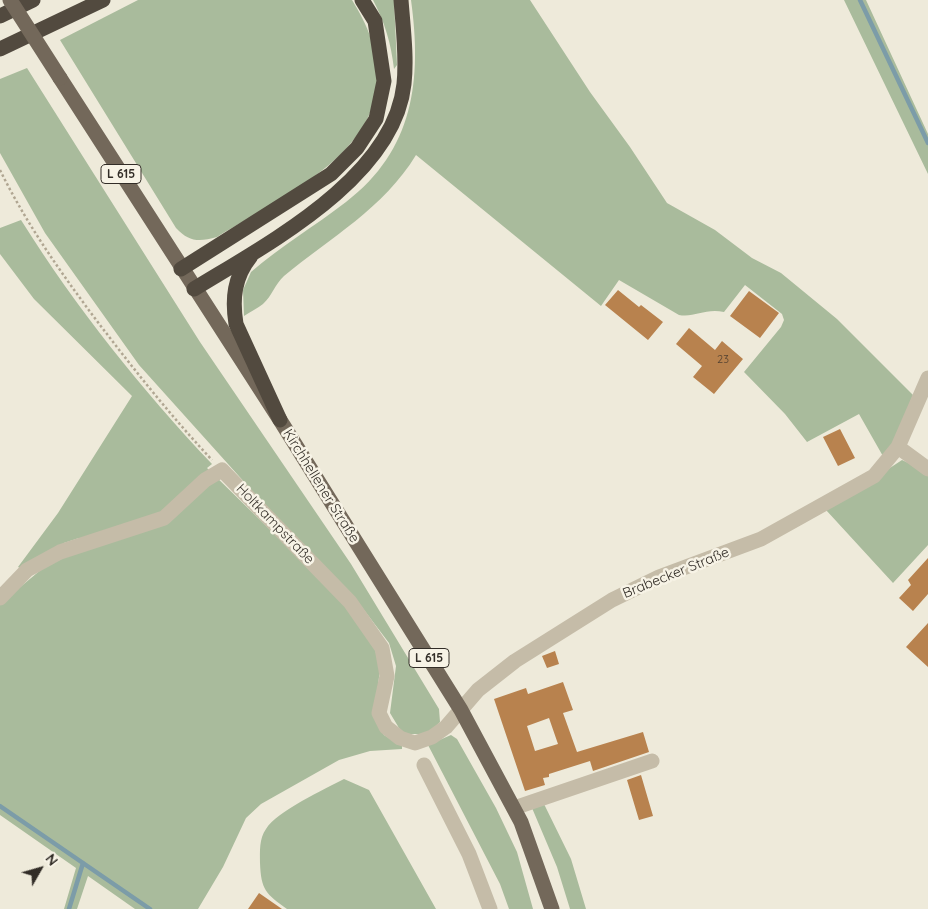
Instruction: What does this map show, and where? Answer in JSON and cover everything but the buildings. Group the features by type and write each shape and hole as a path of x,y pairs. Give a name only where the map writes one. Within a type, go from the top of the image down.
{"highway":[{"path":"0,15 16,0"},
{"path":"0,15 33,0"},
{"path":"0,49 103,0"},
{"path":"181,269 331,174 357,148 376,119 384,81 375,21 362,0"},
{"path":"194,289 255,251 344,187 374,155 394,122 404,84 401,0"},
{"path":"255,251 244,265 234,286 233,309 243,343 280,420"}],"main road":[{"name":"Kirchhellener Straße","path":"10,0 181,269 280,420 461,710 514,808 542,878 552,909"}],"street":[{"name":"Brabecker Straße","path":"461,710 478,690 515,661 604,605 659,577 761,539 874,476 898,447 928,378"},
{"path":"898,447 928,469"},
{"path":"0,598 27,570 60,552 164,518 205,480 222,470"},
{"name":"Holtkampstraße","path":"222,470 350,602 382,648 387,676 379,712 386,727 400,738 415,742 432,737 446,727 461,710"},
{"path":"514,808 652,761"},
{"path":"424,765 469,854 490,909"}],"path":[{"path":"0,170 16,203 57,267 125,358 222,470"}],"green space":[{"path":"138,0 352,0 373,44 378,83 369,116 349,146 321,171 288,195 217,237 195,240 185,236 176,228 60,40"},
{"path":"373,0 394,0 397,65 394,69 387,33"},
{"path":"411,0 530,0 590,92 630,147 667,203 715,230 752,258 781,273 837,319 913,395 892,447 884,458 859,414 807,442 785,414 744,372 781,327 784,320 782,314 745,285 724,312 711,311 684,316 679,315 619,280 601,306 416,155 403,174 372,207 284,276 263,304 244,316 243,290 251,272 274,253 346,202 369,182 386,160 399,136 408,112 413,85 415,58"},
{"path":"844,0 866,0 928,134 928,174"},
{"path":"27,68 200,342 351,564 439,709 440,722 433,729 423,734 405,734 399,728 390,713 396,666 389,643 361,606 255,494 139,365 45,233 0,153 0,79"},
{"path":"21,220 87,317 160,407 212,464 207,468 341,599 373,641 380,669 374,718 384,735 402,746 402,749 370,751 339,760 261,804 246,818 223,867 198,909 135,909 88,876 77,909 64,909 76,868 0,815 0,604 43,568 86,547 79,538 64,543 22,569 18,567 58,513 132,396 34,299 0,254 0,228"},
{"path":"902,460 919,468 928,476 928,545 893,583 826,510"},
{"path":"451,735 457,739 496,808 517,852 533,909 509,909 500,884 428,745"},
{"path":"344,779 369,790 436,909 287,909 269,895 263,885 260,854 261,841 266,829 280,815 314,794"},
{"path":"544,804 571,859 586,909 570,909 557,867 532,808"}],"waterway":[{"path":"860,0 928,143"},
{"path":"0,806 150,909"},
{"path":"69,909 83,863"}]}
